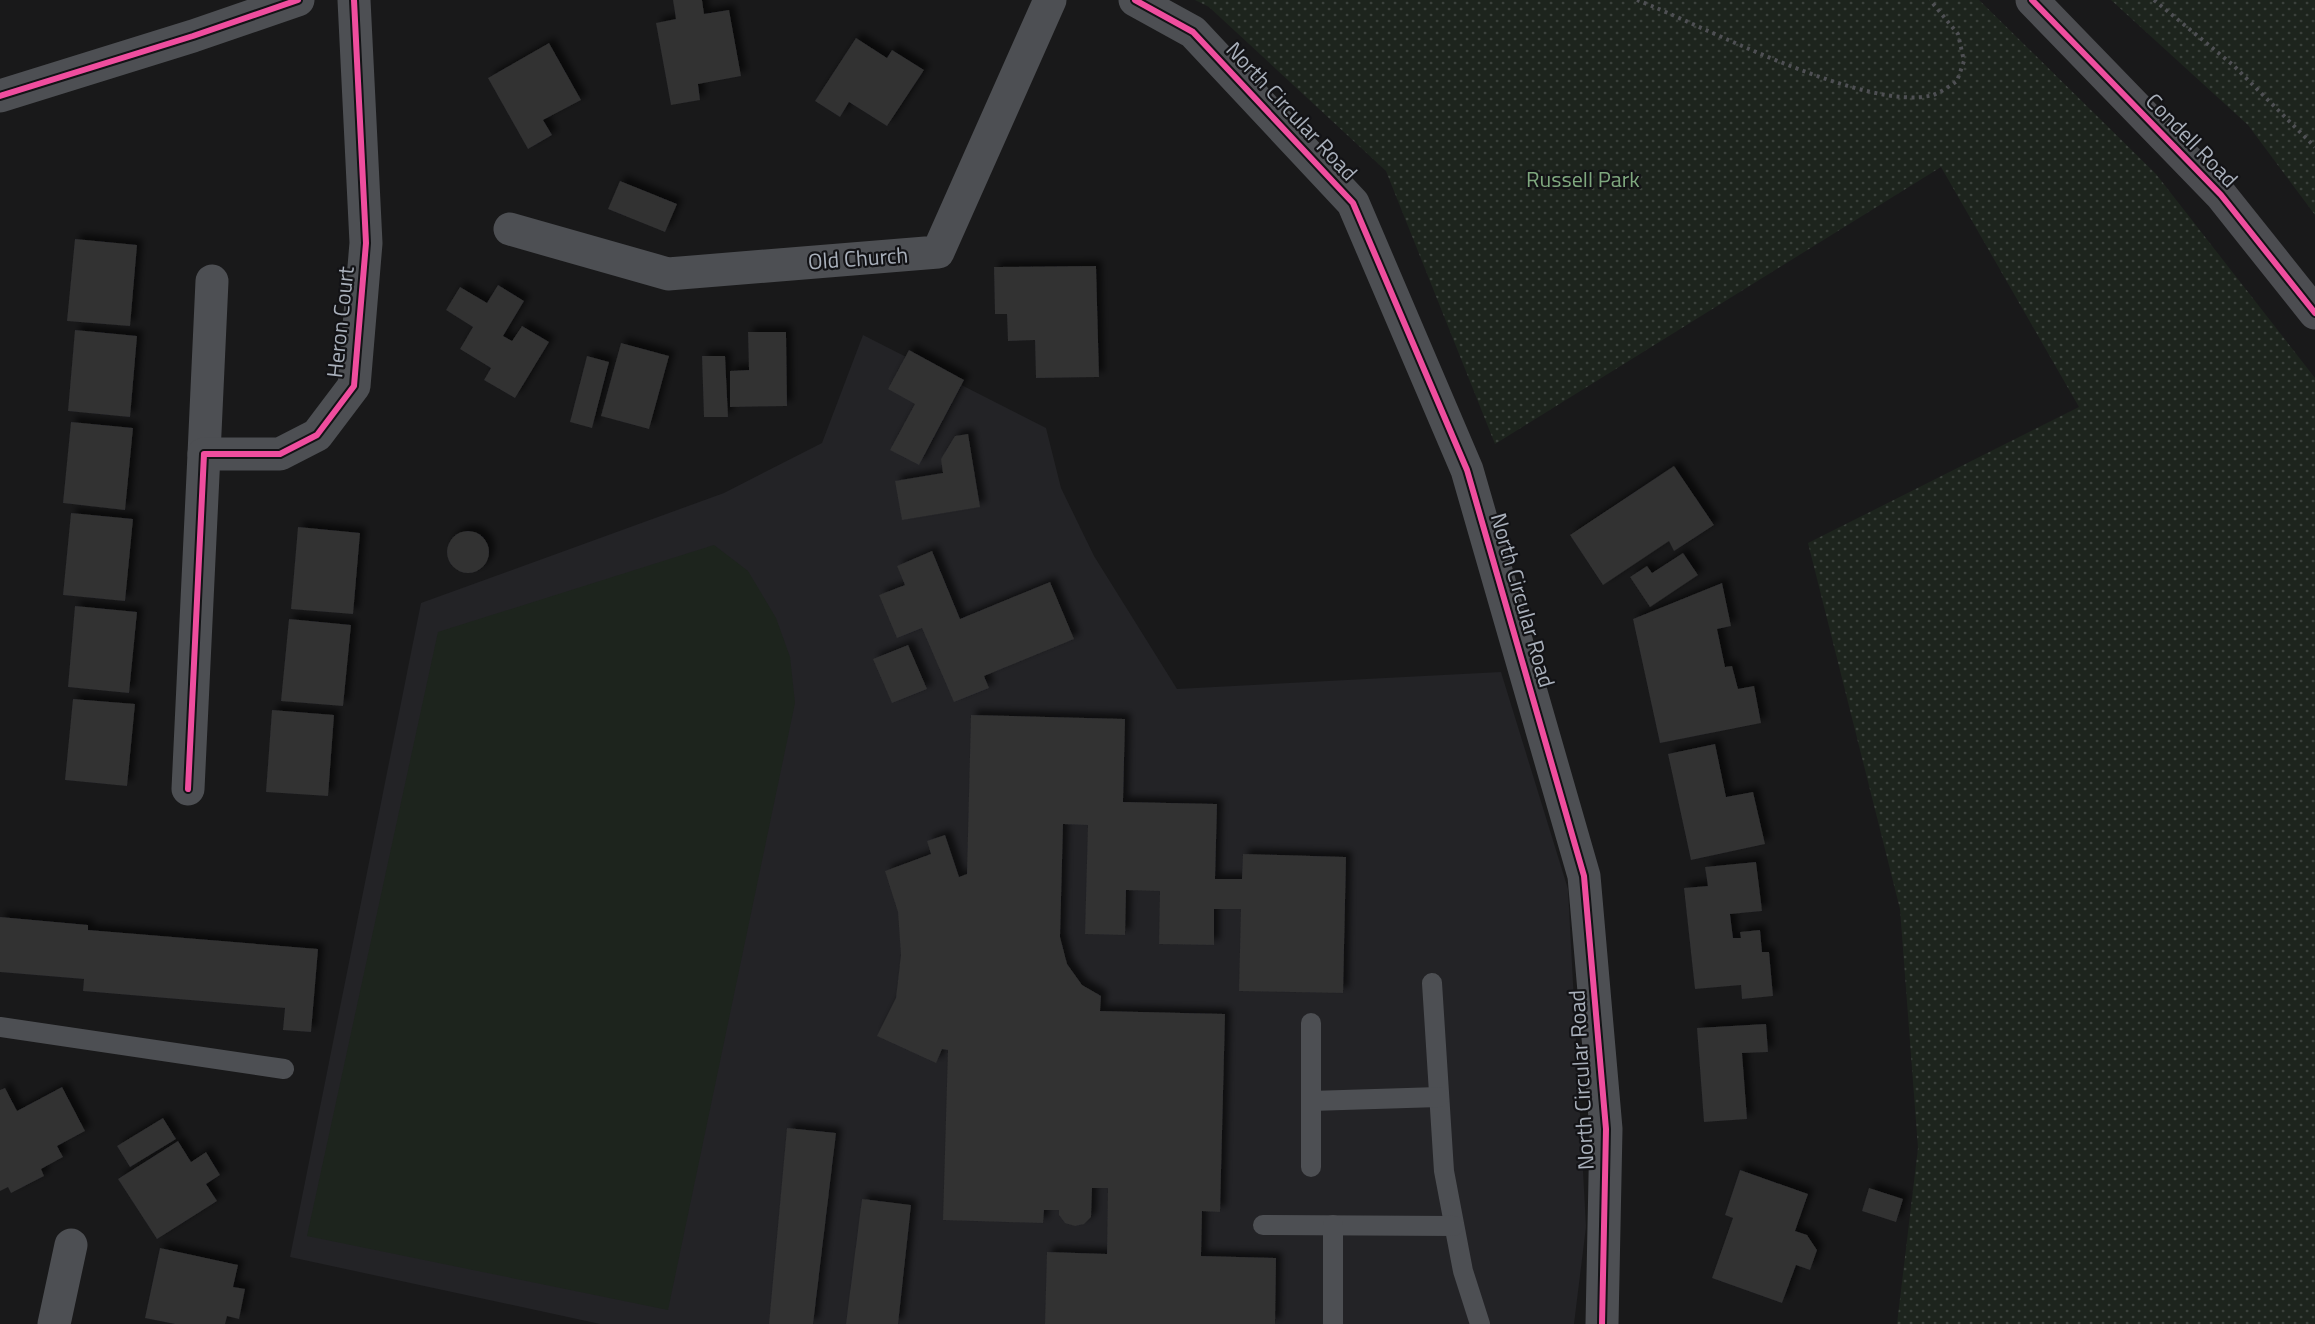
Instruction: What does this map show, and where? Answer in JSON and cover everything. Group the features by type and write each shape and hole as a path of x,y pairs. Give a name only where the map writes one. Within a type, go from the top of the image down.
{"main road":[{"name":"Condell Road","path":"2032,0 2221,195 2315,313"}],"street":[{"path":"0,96 193,36 298,0"},
{"name":"Heron Court","path":"204,454 280,454 317,435 354,386 366,243 354,0"},
{"name":"Old Church","path":"510,229 668,274 938,252 1050,0"},
{"name":"North Circular Road","path":"1135,0 1194,32 1353,202 1467,470 1584,876 1606,1129 1602,1324"},
{"path":"188,789 212,281"},
{"path":"54,1324 71,1245"}],"lane":[{"path":"1432,983 1444,1171 1463,1270 1480,1324"},
{"path":"1311,1023 1311,1167"},
{"path":"0,1027 284,1069"},
{"path":"1311,1101 1439,1097"},
{"path":"1263,1225 1455,1226"},
{"path":"1332,1324 1333,1225"}],"path":[{"path":"1637,0 1788,64 1860,90 1899,97 1934,95 1957,81 1964,61 1958,34 1930,0"},
{"path":"2154,0 2233,64 2315,147"}],"shaded area":[{"path":"863,335 1046,428 1061,488 1094,556 1177,689 1501,672 1568,889 1586,1227 1574,1324 600,1324 290,1257 421,603 724,493 822,443"}],"green space":[{"name":"Russell Park","path":"1195,0 1979,0 2156,174 2315,378 2315,1324 1897,1324 1918,1148 1900,909 1808,543 2079,407 1941,167 1495,444 1386,171 1209,7"},
{"path":"2111,0 2315,0 2315,215 2248,125"},
{"path":"714,545 748,571 776,618 790,657 795,703 668,1310 307,1236 438,632"}],"building":[{"path":"673,0 702,0 704,14 729,10 741,76 698,84 700,100 671,105 656,23 676,19"},
{"path":"856,38 887,58 892,50 924,70 887,126 849,102 840,117 815,101"},
{"path":"549,43 581,100 543,120 552,135 528,149 488,78"},
{"path":"620,181 677,204 665,232 608,209"},
{"path":"75,239 137,245 130,326 67,321"},
{"path":"1096,266 1099,377 1036,378 1035,340 1008,341 1007,314 995,314 994,267"},
{"path":"498,285 524,301 503,336 512,341 522,326 549,342 515,398 484,380 491,368 460,349 473,327 446,310 460,287 487,303"},
{"path":"75,330 137,336 130,417 68,411"},
{"path":"748,332 786,332 787,406 730,407 730,371 749,370"},
{"path":"621,343 669,356 649,429 601,416"},
{"path":"909,350 964,380 919,465 890,450 915,404 888,389"},
{"path":"587,356 609,362 592,428 570,422"},
{"path":"702,356 725,356 728,417 704,417"},
{"path":"71,422 133,428 125,510 63,503"},
{"path":"968,434 980,507 902,520 895,481 943,473 941,459 955,436"},
{"path":"1674,466 1714,525 1674,551 1669,541 1603,585 1570,535"},
{"path":"71,513 133,519 125,601 63,595"},
{"path":"298,527 360,533 353,614 291,609"},
{"path":"468,531 483,537 489,552 483,567 468,573 453,567 447,552 453,537"},
{"path":"932,551 960,619 1050,582 1074,639 984,676 989,688 954,702 922,628 897,638 879,595 905,585 897,566"},
{"path":"1683,553 1698,575 1650,607 1630,577 1647,566 1652,573"},
{"path":"1722,583 1731,626 1717,629 1725,667 1732,666 1738,689 1754,686 1761,723 1660,743 1633,619"},
{"path":"75,606 137,612 129,693 68,687"},
{"path":"289,619 351,625 343,706 281,701"},
{"path":"908,645 927,689 892,703 873,659"},
{"path":"73,699 135,704 127,786 65,780"},
{"path":"272,710 334,715 328,796 266,792"},
{"path":"971,715 1125,719 1123,802 1217,804 1215,879 1242,879 1243,854 1346,857 1343,993 1239,991 1241,909 1214,909 1214,945 1159,944 1160,891 1126,890 1125,935 1085,934 1088,825 1063,824 1060,937 1067,964 1082,985 1101,996 1100,1011 1225,1014 1220,1212 1202,1211 1201,1256 1276,1258 1275,1324 1045,1324 1047,1252 1107,1254 1108,1188 1092,1188 1091,1217 1084,1224 1075,1226 1065,1223 1059,1215 1059,1210 1044,1210 1043,1223 943,1220 948,1050 942,1049 936,1063 877,1036 896,998 901,955 898,912 885,871 931,854 927,841 945,835 959,877 967,874"},
{"path":"1715,744 1726,797 1753,792 1765,844 1691,860 1668,754"},
{"path":"1756,862 1762,911 1730,914 1733,938 1741,938 1740,932 1760,930 1762,952 1769,952 1773,996 1742,999 1741,985 1695,989 1684,888 1708,886 1705,867"},
{"path":"0,917 88,925 88,930 318,949 311,1032 283,1030 285,1008 83,991 84,979 0,972"},
{"path":"1766,1024 1768,1052 1742,1053 1747,1119 1704,1122 1697,1028"},
{"path":"62,1087 85,1131 57,1146 63,1157 41,1169 44,1176 11,1193 8,1187 0,1191 0,1090 5,1088 17,1111"},
{"path":"163,1118 176,1139 130,1167 117,1146"},
{"path":"787,1128 836,1133 813,1324 769,1324"},
{"path":"178,1141 191,1162 206,1152 220,1175 206,1184 217,1201 157,1239 118,1179"},
{"path":"1740,1170 1808,1194 1795,1231 1807,1235 1817,1250 1810,1270 1796,1265 1782,1303 1712,1278 1733,1218 1725,1215"},
{"path":"1869,1188 1903,1199 1896,1222 1862,1211"},
{"path":"862,1199 911,1205 898,1324 846,1324"},
{"path":"160,1248 238,1265 233,1287 245,1289 239,1319 227,1316 225,1324 175,1324 145,1318"}],"cycle path":[{"path":"0,96 193,36 298,0"},
{"path":"188,789 204,454 280,454 317,435 354,386 366,243 354,0"},
{"path":"1135,0 1193,32 1353,203 1467,470 1584,876 1606,1129 1602,1324"},
{"path":"2032,0 2221,195 2315,313"}]}
